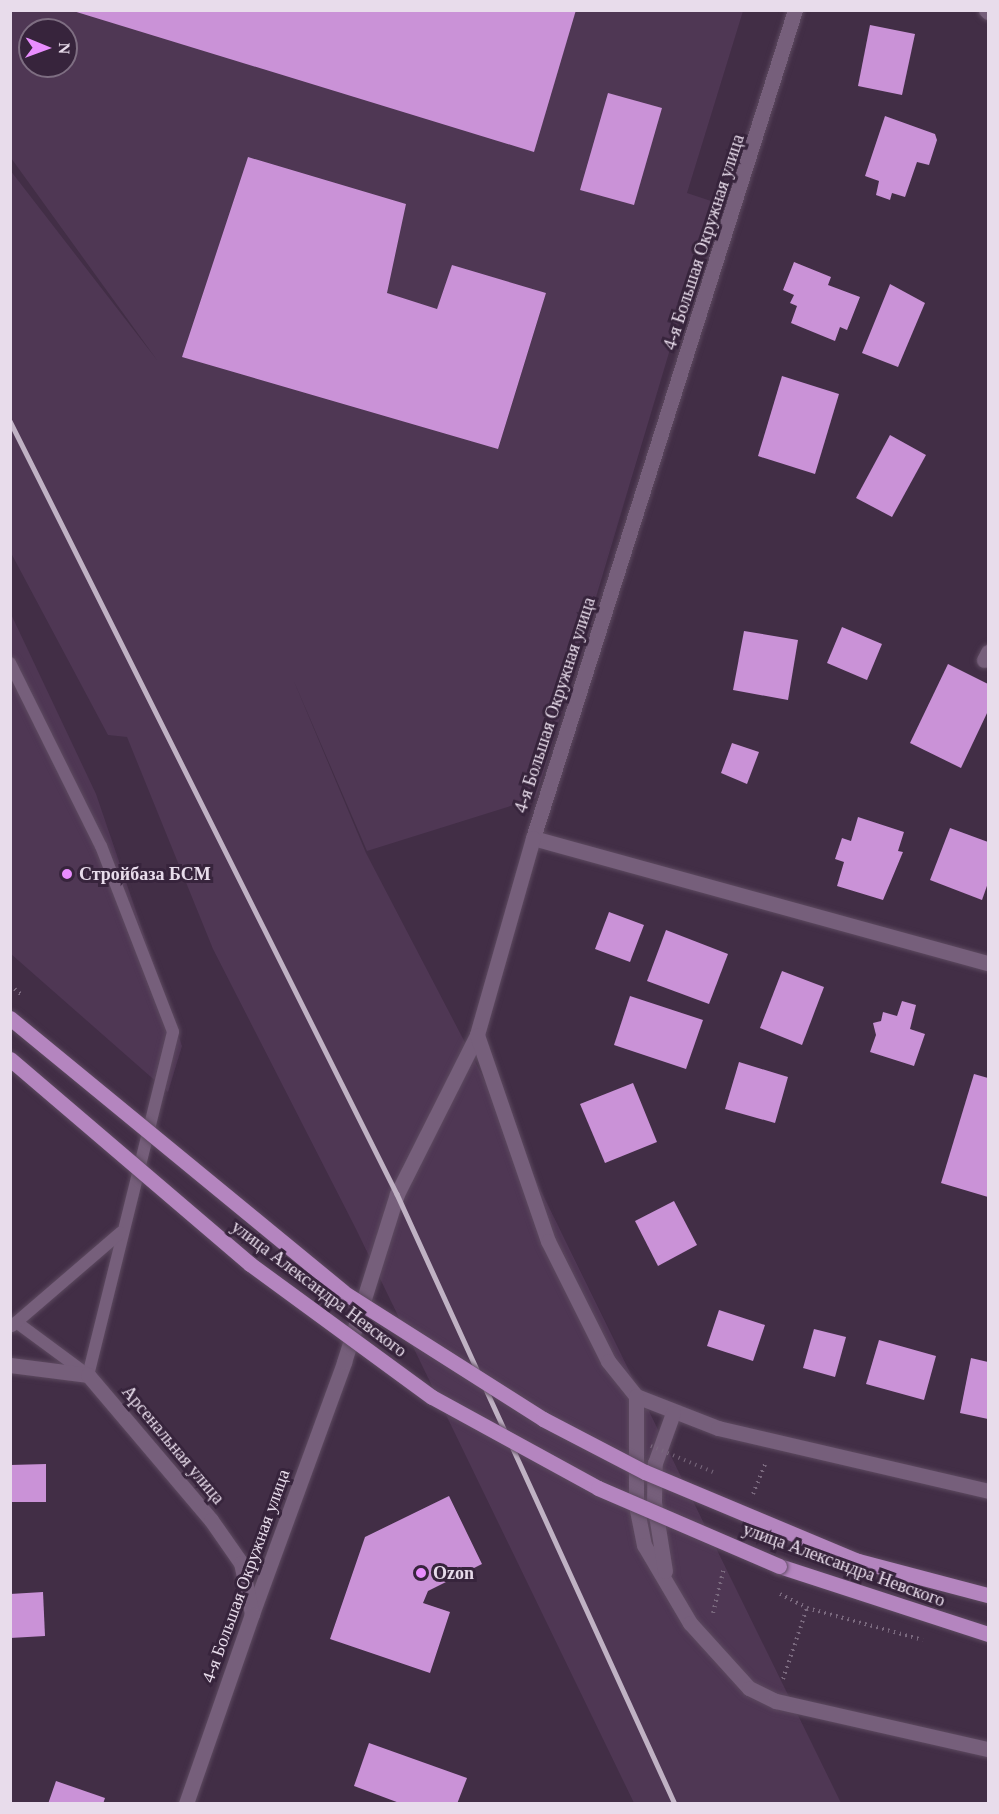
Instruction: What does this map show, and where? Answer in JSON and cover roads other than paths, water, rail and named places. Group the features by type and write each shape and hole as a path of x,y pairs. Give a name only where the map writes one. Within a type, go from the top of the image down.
{"main road":[{"path":"10,1018 343,1292 543,1419 645,1472 858,1561 988,1595"},
{"name":"улица Александра Невского","path":"10,1059 250,1264 432,1397 598,1488 779,1566 988,1634"}],"street":[{"name":"4-я Большая Окружная улица","path":"186,1803 344,1362 397,1194 477,1035 533,838 795,10"},
{"path":"533,838 988,963"},
{"path":"477,1035 548,1241 608,1361 636,1396 673,1413 988,1491"},
{"path":"10,1365 88,1375"},
{"name":"Арсенальная улица","path":"88,1375 211,1520 241,1563 252,1614"},
{"path":"636,1396 636,1504 644,1545 669,1590 717,1656 749,1688 776,1701 988,1749"},
{"path":"669,1590 654,1502 655,1463 673,1413"}],"lane":[{"path":"10,663 102,846 172,1032 120,1233 88,1375 13,1324 120,1233"}],"railway":[{"path":"10,421 397,1194 675,1804"}],"place":[{"name":"Стройбаза БСМ","path":"67,874"},
{"name":"Ozon","path":"421,1573"}]}
